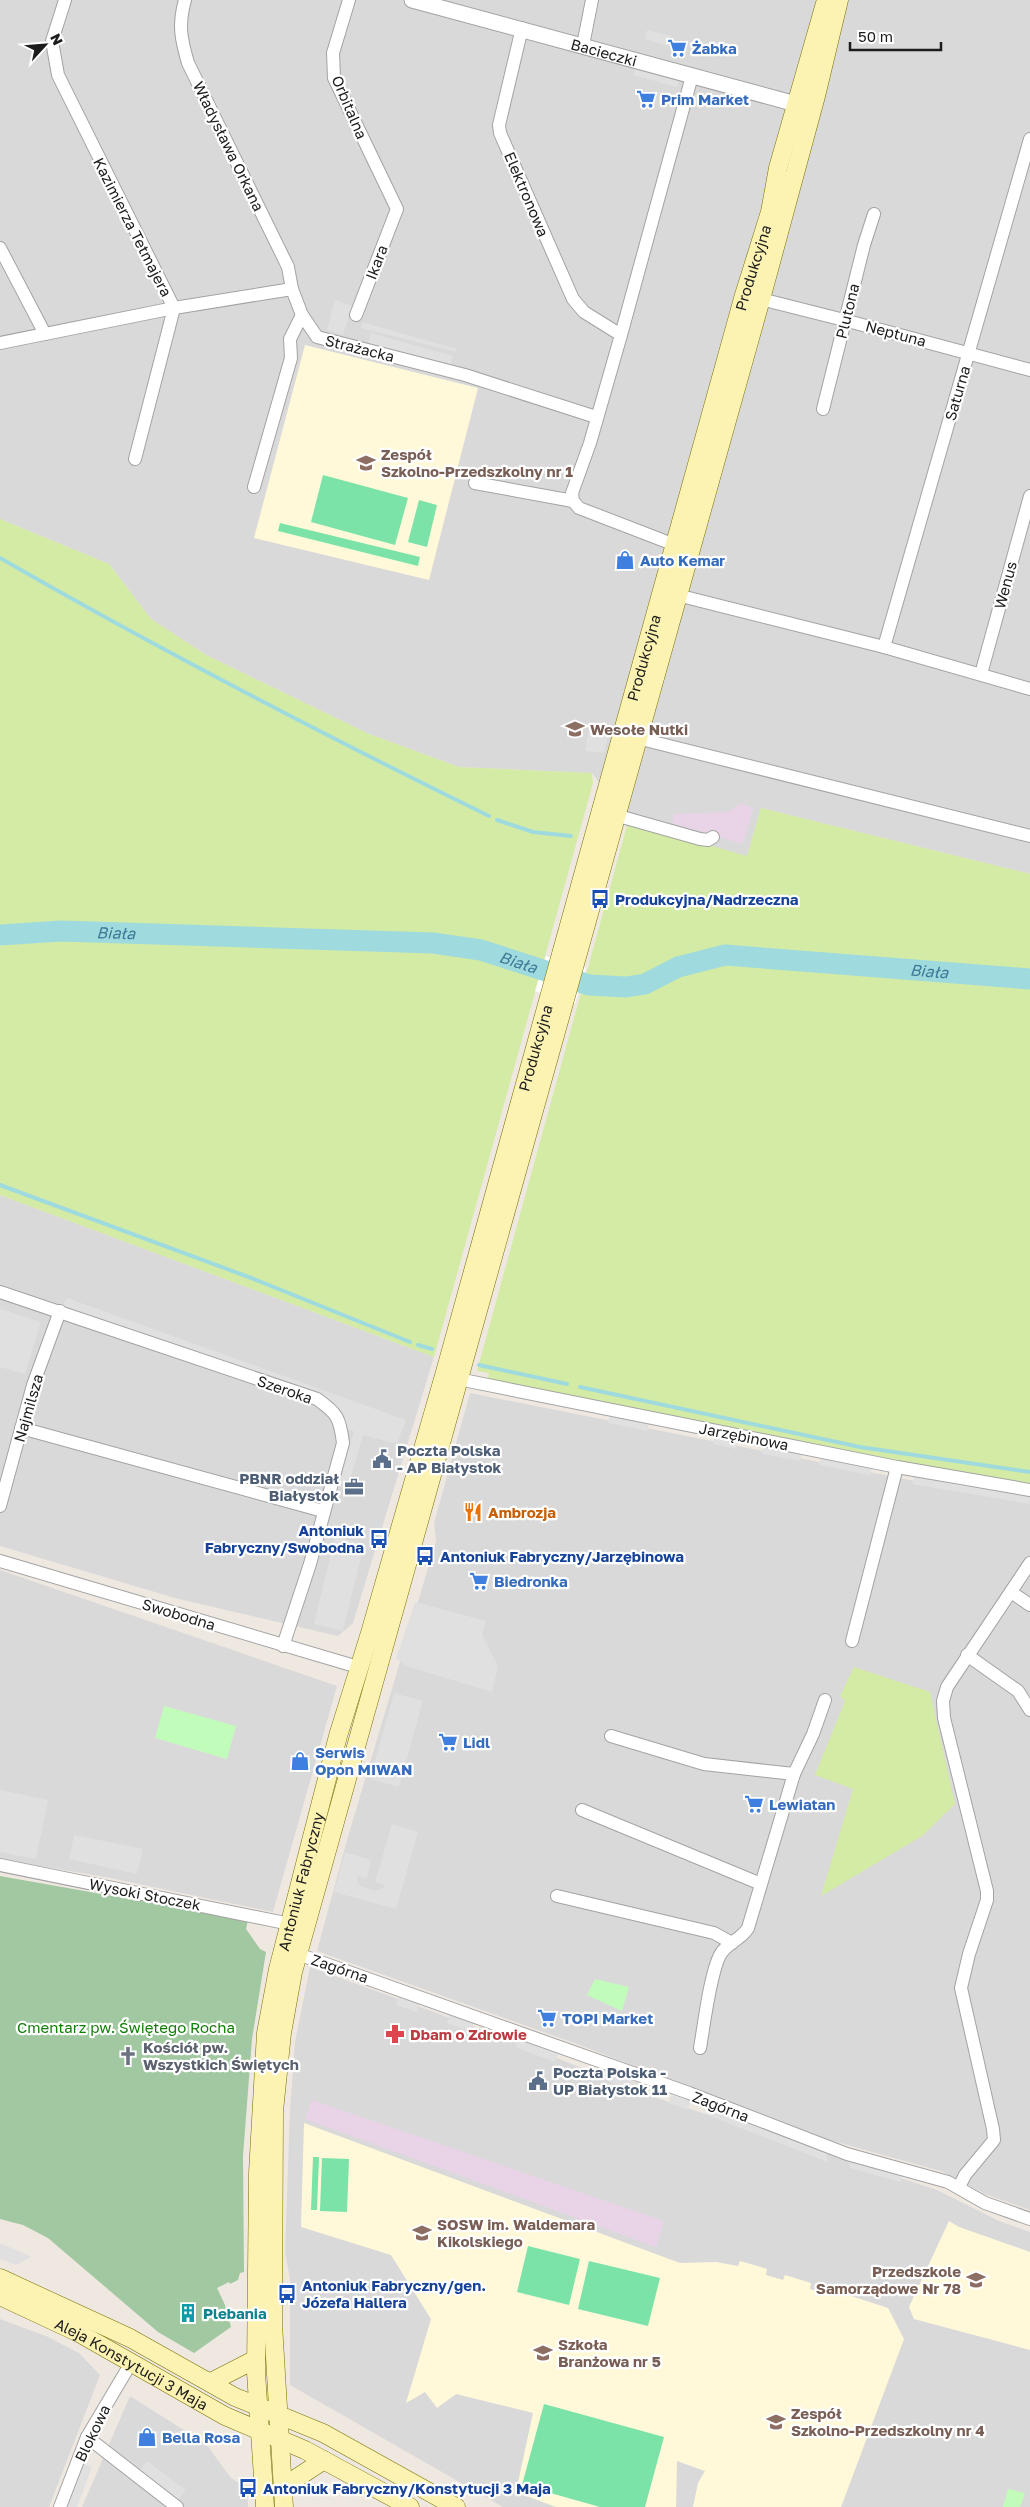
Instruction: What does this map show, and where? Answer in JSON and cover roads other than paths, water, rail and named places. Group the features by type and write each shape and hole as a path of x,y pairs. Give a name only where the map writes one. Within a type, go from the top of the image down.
{"main road":[{"name":"Produkcyjna","path":"804,106 826,0"},
{"name":"Produkcyjna","path":"451,1376 556,998 615,815 677,595 752,297 778,168 804,106 839,0"},
{"name":"Produkcyjna","path":"567,962 675,545 752,297"},
{"name":"Antoniuk Fabryczny","path":"280,2440 264,2324 258,2173 266,2033 278,1970 338,1736 358,1667 451,1376"},
{"name":"Antoniuk Fabryczny","path":"261,2432 256,2359 264,2324 274,2111 282,2033 298,1954 377,1670 451,1376"},
{"path":"358,1667 377,1670"},
{"name":"Aleja Konstytucji 3 Maja","path":"0,2278 130,2338 258,2407 323,2433 456,2507"},
{"name":"Aleja Konstytucji 3 Maja","path":"0,2296 79,2333 225,2416 324,2460 410,2507"},
{"path":"211,2382 256,2359"},
{"path":"261,2432 265,2504 283,2498 324,2460"},
{"path":"280,2440 283,2498"},
{"path":"347,2472 359,2452"}],"street":[{"name":"Kazimierza Tetmajera","path":"65,0 52,41 58,75 174,308 135,459"},
{"name":"Władysława Orkana","path":"185,0 179,19 188,63 288,268 292,289"},
{"name":"Orbitalna","path":"349,0 333,53 334,78 396,209"},
{"name":"Bacieczki","path":"412,0 522,28 804,106"},
{"path":"582,45 592,0"},
{"name":"Elektronowa","path":"522,28 499,125 500,133 573,299 584,312 621,335"},
{"path":"573,501 574,485 590,443 692,76"},
{"name":"Saturna","path":"884,647 1029,147"},
{"name":"Ikara","path":"356,316 396,209"},
{"name":"Plutona","path":"823,409 844,320 874,214"},
{"path":"0,248 45,334"},
{"path":"0,343 174,308 292,289"},
{"name":"Strażacka","path":"292,289 302,315 318,338 467,375 596,417"},
{"name":"Neptuna","path":"752,297 1030,370"},
{"path":"254,487 291,358 290,339 302,315"},
{"path":"475,483 573,501 579,508 601,518 675,545"},
{"name":"Wenus","path":"981,674 1030,496"},
{"path":"677,595 884,647 1030,689"},
{"path":"637,738 1030,836"},
{"path":"615,815 700,839 708,840 713,837"},
{"name":"Szeroka","path":"0,1292 317,1400 334,1411 342,1428 343,1442 310,1564 283,1646"},
{"name":"Najmilsza","path":"0,1506 33,1385 60,1311"},
{"name":"Jarzębinowa","path":"451,1376 896,1466 1030,1490"},
{"path":"22,1428 323,1511"},
{"path":"852,1641 896,1466"},
{"name":"Swobodna","path":"0,1561 358,1667"},
{"path":"959,2187 965,2175 991,2144 994,2136 961,1988 969,1954 988,1896 942,1708 943,1696 967,1655 1030,1563"},
{"path":"1011,1592 1030,1604"},
{"path":"967,1655 1018,1691 1030,1710"},
{"path":"700,2048 717,1963 723,1950 741,1938 748,1928 794,1774 813,1734 824,1700"},
{"path":"611,1736 704,1764 794,1774"},
{"path":"582,1810 761,1884"},
{"name":"Wysoki Stoczek","path":"0,1865 290,1924"},
{"path":"557,1896 714,1933 732,1943"},
{"name":"Zagórna","path":"298,1954 689,2093 847,2154 941,2180 959,2187 985,2203 1030,2219"},
{"name":"Blokowa","path":"60,2507 87,2437 131,2363"},
{"path":"87,2437 177,2507"}],"waterway":[{"path":"0,558 121,626 243,691 489,816"},
{"path":"497,820 533,832 571,836"},
{"name":"Biała","path":"0,935 61,931 433,943 481,950 589,985 626,987 645,984 678,967 725,955 1030,979"},
{"path":"0,1185 254,1279 410,1342"},
{"path":"418,1345 432,1349"},
{"path":"479,1365 567,1384"},
{"path":"580,1387 860,1447 1030,1472"}],"place":[{"name":"Żabka","path":"677,48"},
{"name":"Prim Market","path":"646,99"},
{"name":"Zespół Szkolno-Przedszkolny nr 1","path":"366,463"},
{"name":"Auto Kemar","path":"625,560"},
{"name":"Wesołe Nutki","path":"575,729"},
{"name":"Produkcyjna/Nadrzeczna","path":"600,899"},
{"name":"Poczta Polska - AP Białystok","path":"382,1459"},
{"name":"PBNR oddział Białystok","path":"354,1487"},
{"name":"Ambrozja","path":"473,1512"},
{"name":"Antoniuk Fabryczny/Swobodna","path":"379,1539"},
{"name":"Antoniuk Fabryczny/Jarzębinowa","path":"425,1556"},
{"name":"Biedronka","path":"479,1581"},
{"name":"Lidl","path":"448,1742"},
{"name":"Serwis Opon MIWAN","path":"300,1761"},
{"name":"Lewiatan","path":"754,1804"},
{"name":"TOPI Market","path":"547,2018"},
{"name":"Dbam o Zdrowie","path":"395,2034"},
{"name":"Kościół pw. Wszystkich Świętych","path":"128,2056"},
{"name":"Poczta Polska - UP Białystok 11","path":"538,2081"},
{"name":"SOSW im. Waldemara Kikolskiego","path":"422,2233"},
{"name":"Przedszkole Samorządowe Nr 78","path":"976,2280"},
{"name":"Antoniuk Fabryczny/gen. Józefa Hallera","path":"287,2294"},
{"name":"Plebania","path":"188,2313"},
{"name":"Szkoła Branżowa nr 5","path":"543,2353"},
{"name":"Zespół Szkolno-Przedszkolny nr 4","path":"776,2422"},
{"name":"Bella Rosa","path":"147,2437"},
{"name":"Antoniuk Fabryczny/Konstytucji 3 Maja","path":"248,2488"}],"park label":[{"name":"Cmentarz pw. Świętego Rocha","path":"126,2027"}]}
